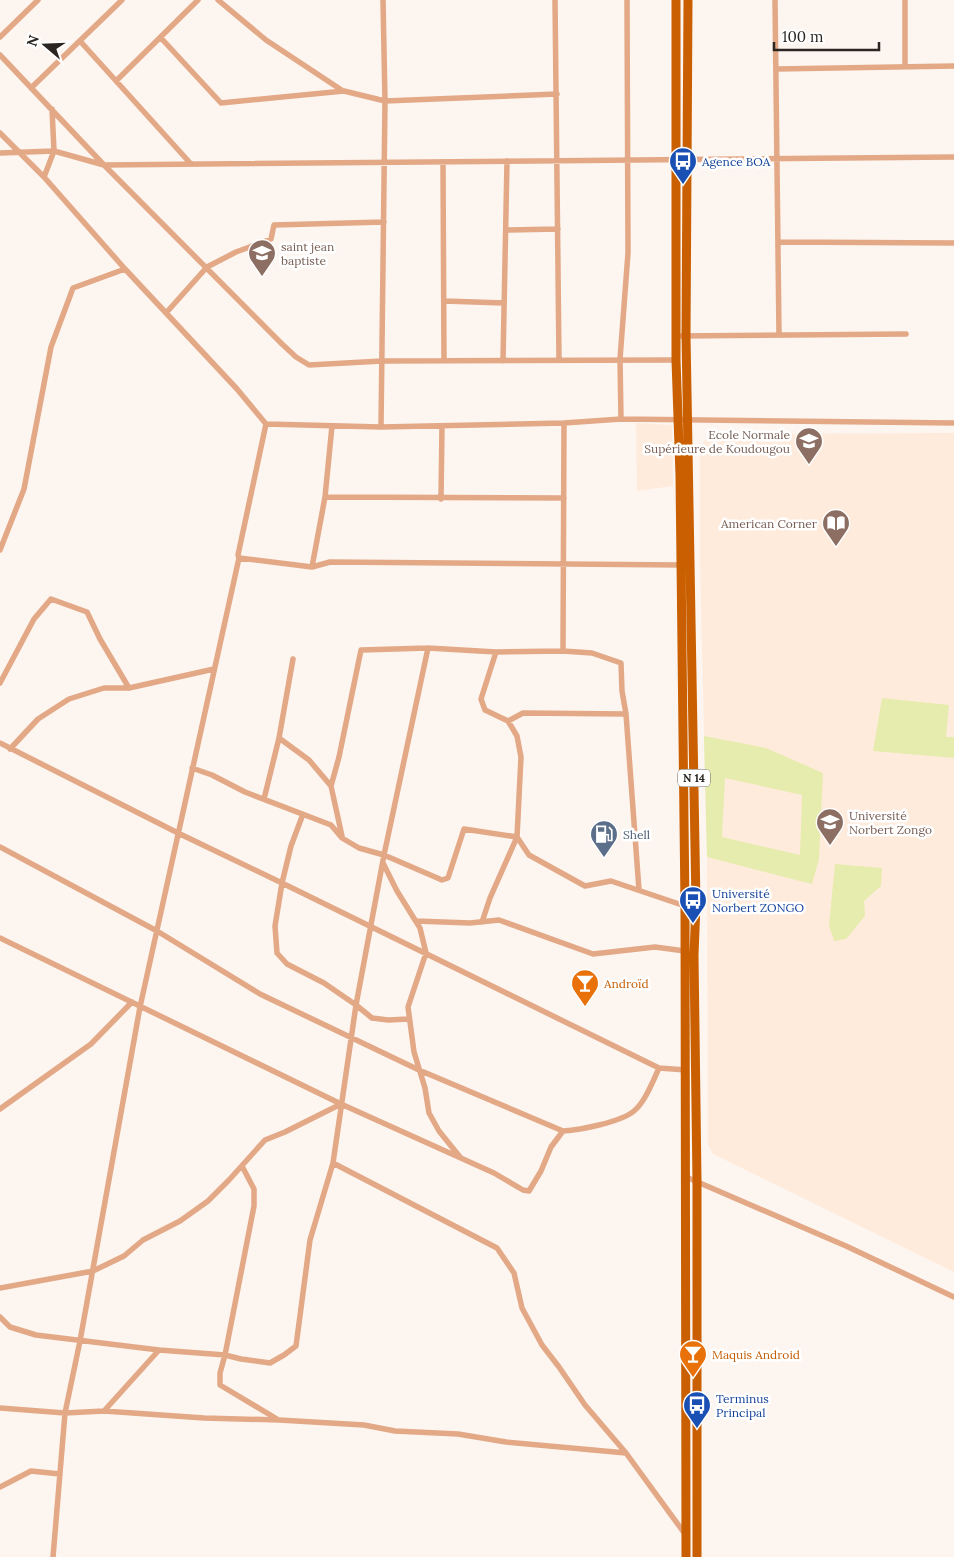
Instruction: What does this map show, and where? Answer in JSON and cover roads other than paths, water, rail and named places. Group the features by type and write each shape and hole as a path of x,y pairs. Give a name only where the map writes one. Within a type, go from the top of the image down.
{"main road":[{"name":"N 14","path":"676,0 676,360 681,564 685,906 686,1557"},
{"name":"N 14","path":"688,0 686,336 696,904 694,965 697,1181 697,1557"}],"street":[{"path":"0,37 38,0"},
{"path":"32,88 122,0"},
{"path":"117,80 198,0"},
{"path":"218,0 266,40 344,91"},
{"path":"382,427 385,101 383,0"},
{"path":"555,0 560,359"},
{"path":"621,419 620,359 628,253 627,0"},
{"path":"775,0 779,334"},
{"path":"905,0 905,67"},
{"path":"161,38 221,103 344,91 385,101 557,94"},
{"path":"80,41 191,164"},
{"path":"0,55 104,165 282,344 296,357 309,365 382,361 676,360"},
{"path":"776,69 954,66"},
{"path":"44,177 54,151 52,109"},
{"path":"0,132 44,177 125,269 237,388 266,424 382,427 564,423 621,419 954,423"},
{"path":"0,153 54,151 104,165 954,157"},
{"path":"503,361 507,161"},
{"path":"443,162 444,361"},
{"path":"166,313 207,267 236,252 271,239 274,225 384,222"},
{"path":"506,230 558,229"},
{"path":"778,242 954,244"},
{"path":"0,550 24,489 51,347 73,288 125,269"},
{"path":"444,301 504,303"},
{"path":"676,336 906,334"},
{"path":"563,651 564,423"},
{"path":"53,1557 65,1413 93,1271 140,1007 239,558 238,554 266,424"},
{"path":"312,567 325,497 332,426"},
{"path":"441,499 442,426"},
{"path":"325,497 441,499 564,498"},
{"path":"239,558 312,567 330,562 681,564"},
{"path":"0,683 34,619 51,599 87,612 100,639 129,688"},
{"path":"342,838 331,786 339,757 361,650 428,648 496,652 563,651 592,653 622,663 622,691 626,714 638,890"},
{"path":"0,1317 10,1327 36,1335 159,1350 226,1354 241,1359 270,1363 296,1346 310,1240 334,1162 356,1005 384,855 428,648"},
{"path":"482,922 490,898 517,836 522,757 517,736 508,721 485,710 481,698 496,652"},
{"path":"264,799 279,738 293,659"},
{"path":"10,748 38,719 69,699 104,688 129,688 214,669"},
{"path":"508,721 523,713 626,714"},
{"path":"279,738 309,760 331,786"},
{"path":"0,743 178,833 659,1068 686,1070"},
{"path":"192,768 212,775 245,792 331,825 342,838 359,848 384,855 442,880 448,878 464,829 517,836"},
{"path":"303,814 291,846 282,883 275,926 277,953 287,964 324,983 372,1018 388,1020 409,1019"},
{"path":"517,836 529,855 585,886 611,881 685,906"},
{"path":"0,847 157,931 260,994 420,1070 563,1131 579,1130 609,1122 634,1112 648,1092 659,1068"},
{"path":"383,863 397,891 420,928 426,953 408,1007 414,1052 425,1088 429,1113 439,1131 461,1158"},
{"path":"416,921 470,923 498,920 593,954 655,947 685,951"},
{"path":"0,938 341,1104 494,1173 523,1190 529,1191 541,1171 551,1147 563,1131"},
{"path":"0,1109 91,1044 132,1002"},
{"path":"0,1288 93,1271 124,1256 143,1240 180,1221 208,1201 264,1140 285,1132 341,1104"},
{"path":"334,1162 497,1248 514,1273 522,1308 542,1346 559,1367 585,1406 626,1453 686,1536"},
{"path":"242,1166 254,1189 254,1206 226,1354 220,1373 220,1385 279,1420"},
{"path":"686,1177 846,1246 954,1297"},
{"path":"104,1411 159,1350"},
{"path":"0,1408 65,1413 104,1411 204,1418 364,1424 395,1431 458,1434 506,1442 626,1453"},
{"path":"0,1487 31,1471 60,1474"}],"place":[{"name":"Agence BOA","path":"683,185"},
{"name":"saint jean baptiste","path":"262,277"},
{"name":"Ecole Normale Supérieure de Koudougou","path":"809,465"},
{"name":"American Corner","path":"836,547"},
{"name":"Université Norbert Zongo","path":"830,846"},
{"name":"Shell","path":"604,858"},
{"name":"Université Norbert ZONGO","path":"693,924"},
{"name":"Androïd","path":"585,1007"},
{"name":"Maquis Android","path":"693,1378"},
{"name":"Terminus Principal","path":"697,1429"}]}
